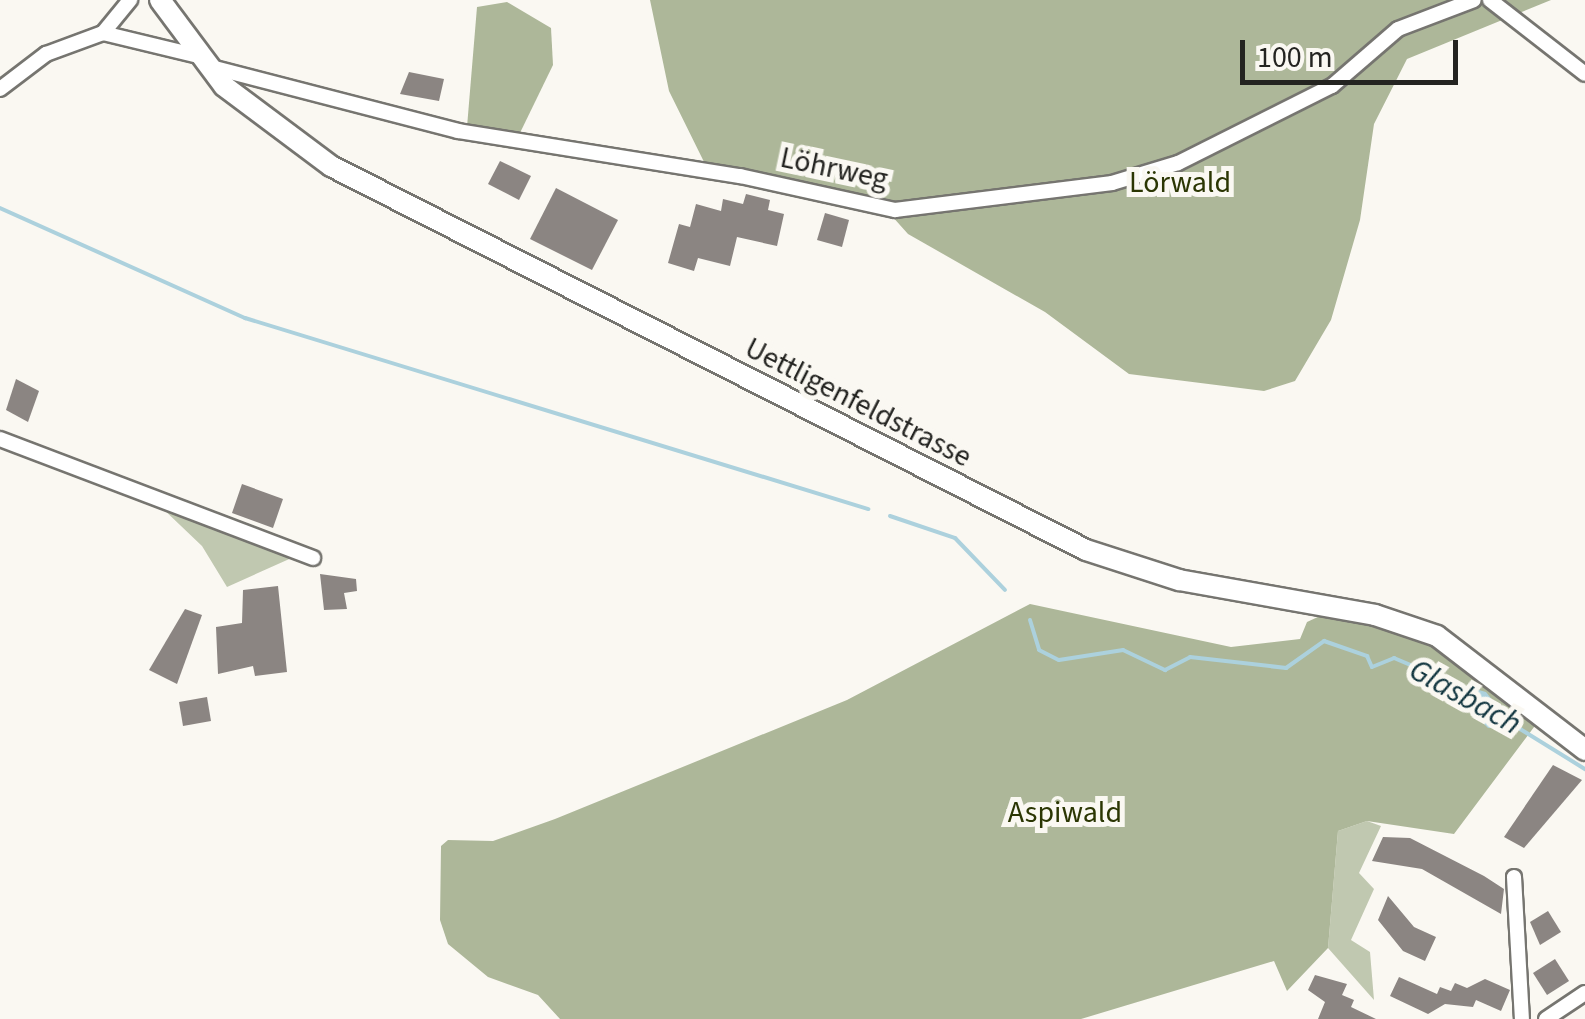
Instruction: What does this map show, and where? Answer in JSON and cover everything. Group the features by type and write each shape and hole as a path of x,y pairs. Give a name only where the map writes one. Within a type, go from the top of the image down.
{"main road":[{"name":"Uettligenfeldstrasse","path":"160,0 202,61 274,129 331,166 1031,525 1145,572 1423,630 1481,665 1585,750"}],"street":[{"path":"0,88 46,54 102,33 130,0"},
{"name":"Löhrweg","path":"102,33 458,131 740,176 895,210 1112,184 1178,162 1332,86 1398,29 1474,0"},
{"path":"1490,0 1585,74"},
{"path":"0,439 313,558"},
{"path":"1514,876 1522,1019"},
{"path":"1546,1019 1585,993"}],"green space":[{"name":"Lörwald","path":"650,0 1551,0 1407,59 1374,124 1360,220 1331,320 1295,381 1264,391 1129,374 1045,312 908,234 891,215 707,168 669,91"},
{"path":"507,2 551,28 553,65 518,137 467,127 477,7"},
{"path":"159,505 296,556 227,587 202,546"},
{"name":"Aspiwald","path":"1030,604 1231,647 1300,639 1307,622 1320,616 1390,626 1439,645 1537,723 1454,834 1367,821 1338,831 1328,948 1287,991 1274,961 1081,1019 560,1019 538,995 488,977 448,944 440,920 441,846 448,840 493,841 555,819 847,700"},
{"path":"1367,821 1381,826 1359,873 1374,889 1351,940 1370,952 1374,1000 1328,948 1338,831"}],"water":[{"path":"1457,684 1486,692 1514,727 1488,728 1458,698"}],"building":[{"path":"409,72 444,79 439,101 400,94"},
{"path":"500,161 531,176 519,200 488,184"},
{"path":"556,188 618,220 592,270 530,239"},
{"path":"746,194 770,200 768,210 784,214 777,246 737,237 730,266 698,258 694,271 668,263 679,224 690,227 696,204 721,211 723,199 743,204"},
{"path":"825,213 849,220 842,247 817,240"},
{"path":"16,379 39,391 28,422 6,410"},
{"path":"242,484 283,499 273,528 232,513"},
{"path":"320,574 356,579 357,591 344,593 347,609 324,610"},
{"path":"278,586 287,672 255,676 253,666 218,674 216,627 242,623 243,590"},
{"path":"185,609 202,615 177,684 149,670"},
{"path":"207,697 211,721 183,726 179,702"},
{"path":"1553,765 1582,780 1524,848 1504,837"},
{"path":"1383,837 1410,838 1504,889 1501,914 1422,869 1372,861"},
{"path":"1388,896 1414,927 1436,937 1425,961 1403,951 1378,920"},
{"path":"1548,911 1561,932 1540,945 1530,922"},
{"path":"1555,959 1569,981 1547,995 1533,973"},
{"path":"1315,975 1347,984 1342,995 1354,1000 1351,1007 1376,1019 1318,1019 1325,1002 1308,990"},
{"path":"1399,977 1437,994 1440,987 1451,991 1455,983 1467,988 1485,979 1510,990 1501,1011 1476,1000 1473,1007 1445,1004 1428,1014 1390,996"}],"waterway":[{"path":"0,208 245,318 868,509"},
{"path":"890,516 955,538 1005,590"},
{"name":"Glasbach","path":"1030,620 1039,650 1059,660 1123,650 1165,670 1190,657 1286,668 1324,641 1367,656 1372,667 1394,658 1460,686"},
{"name":"Glasbach","path":"1512,724 1585,769"}]}
